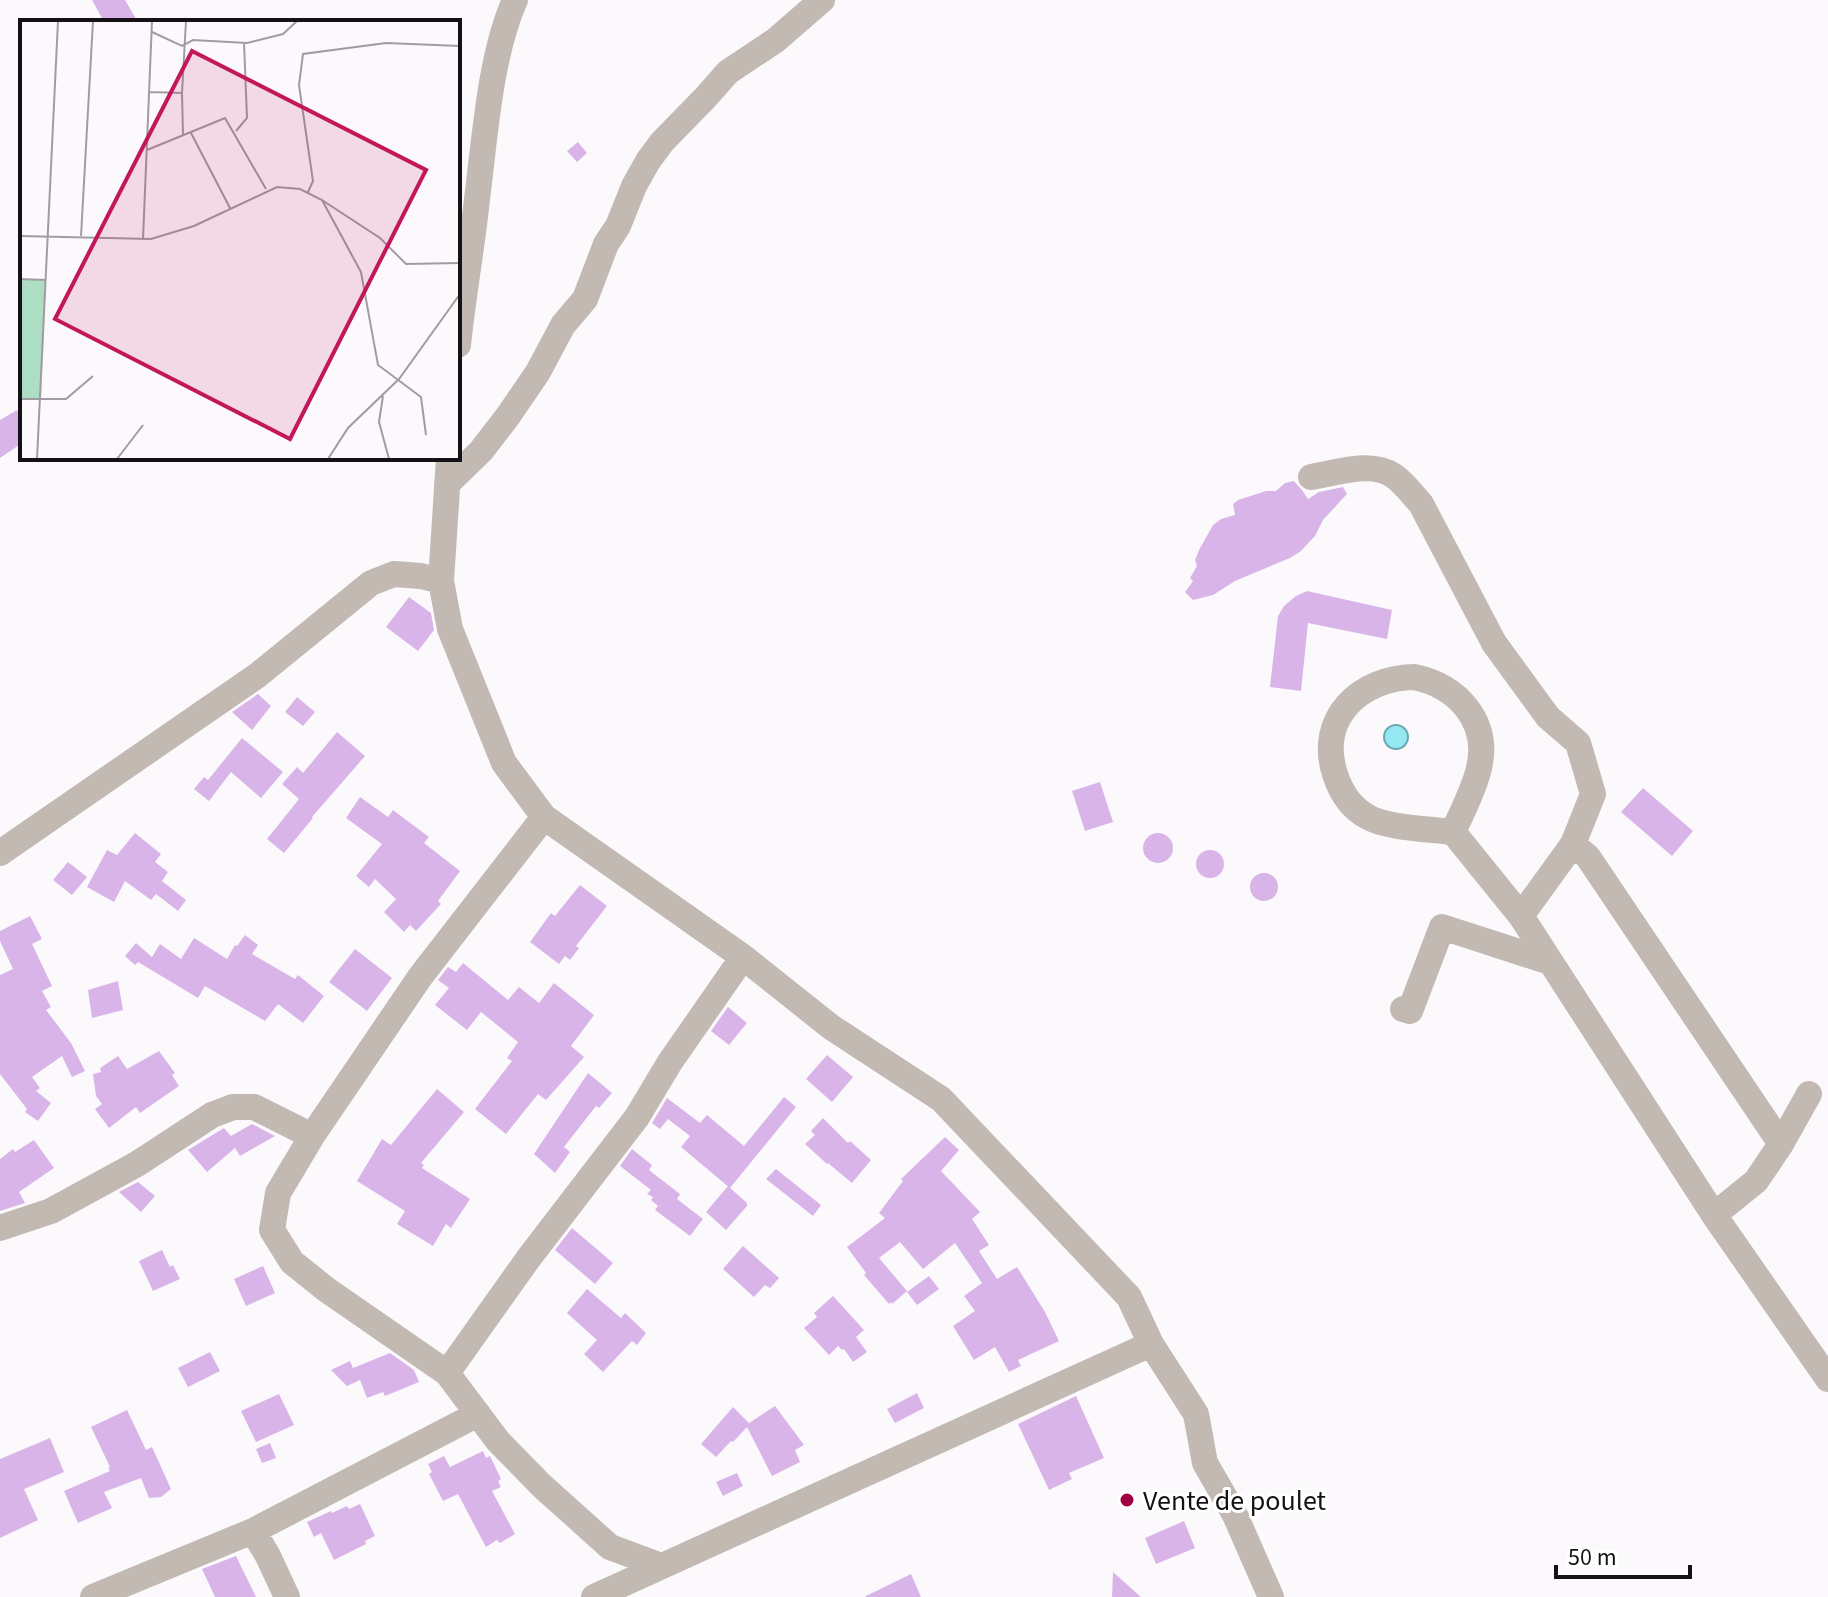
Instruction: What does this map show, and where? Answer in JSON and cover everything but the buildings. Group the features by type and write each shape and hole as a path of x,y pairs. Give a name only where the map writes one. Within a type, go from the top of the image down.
{"street":[{"path":"460,329 496,64 508,15 515,0"},
{"path":"447,484 481,451 508,416 538,372 563,325 585,299 606,244 618,226 634,186 662,142 728,72 776,40 822,0"},
{"path":"449,460 441,581 450,629 504,763 544,817 743,957 831,1027 941,1099 1129,1297 1151,1344 1196,1414 1205,1463 1235,1515 1271,1597"},
{"path":"1311,477 1366,468 1393,475 1421,504 1494,643 1548,717 1578,743 1593,794 1573,844 1521,916"},
{"path":"0,853 258,675 371,583 394,574 441,581"},
{"path":"1453,832 1480,765 1481,742 1473,716 1452,692 1426,680 1397,678 1369,687 1347,706 1333,732 1331,761 1339,787 1360,812 1382,824 1453,832 1521,916 1714,1215 1828,1379"},
{"path":"544,817 420,977 312,1136 278,1193 272,1230 292,1262 447,1373 498,1441 542,1486 610,1547 661,1566"},
{"path":"1573,844 1588,857 1781,1144"},
{"path":"1442,927 1550,962"},
{"path":"447,1373 528,1259 637,1117 670,1062 743,957"},
{"path":"1714,1215 1756,1181 1809,1094"},
{"path":"0,1228 51,1211 137,1164 212,1115 233,1107 254,1107 312,1136"},
{"path":"594,1597 1151,1344"},
{"path":"93,1597 253,1531 478,1414"},
{"path":"253,1531 287,1597"}],"water":[{"path":"1396,725 1405,728 1408,737 1405,746 1396,749 1387,746 1384,737 1387,728"}],"place":[{"name":"Vente de poulet","path":"1127,1500"}]}
